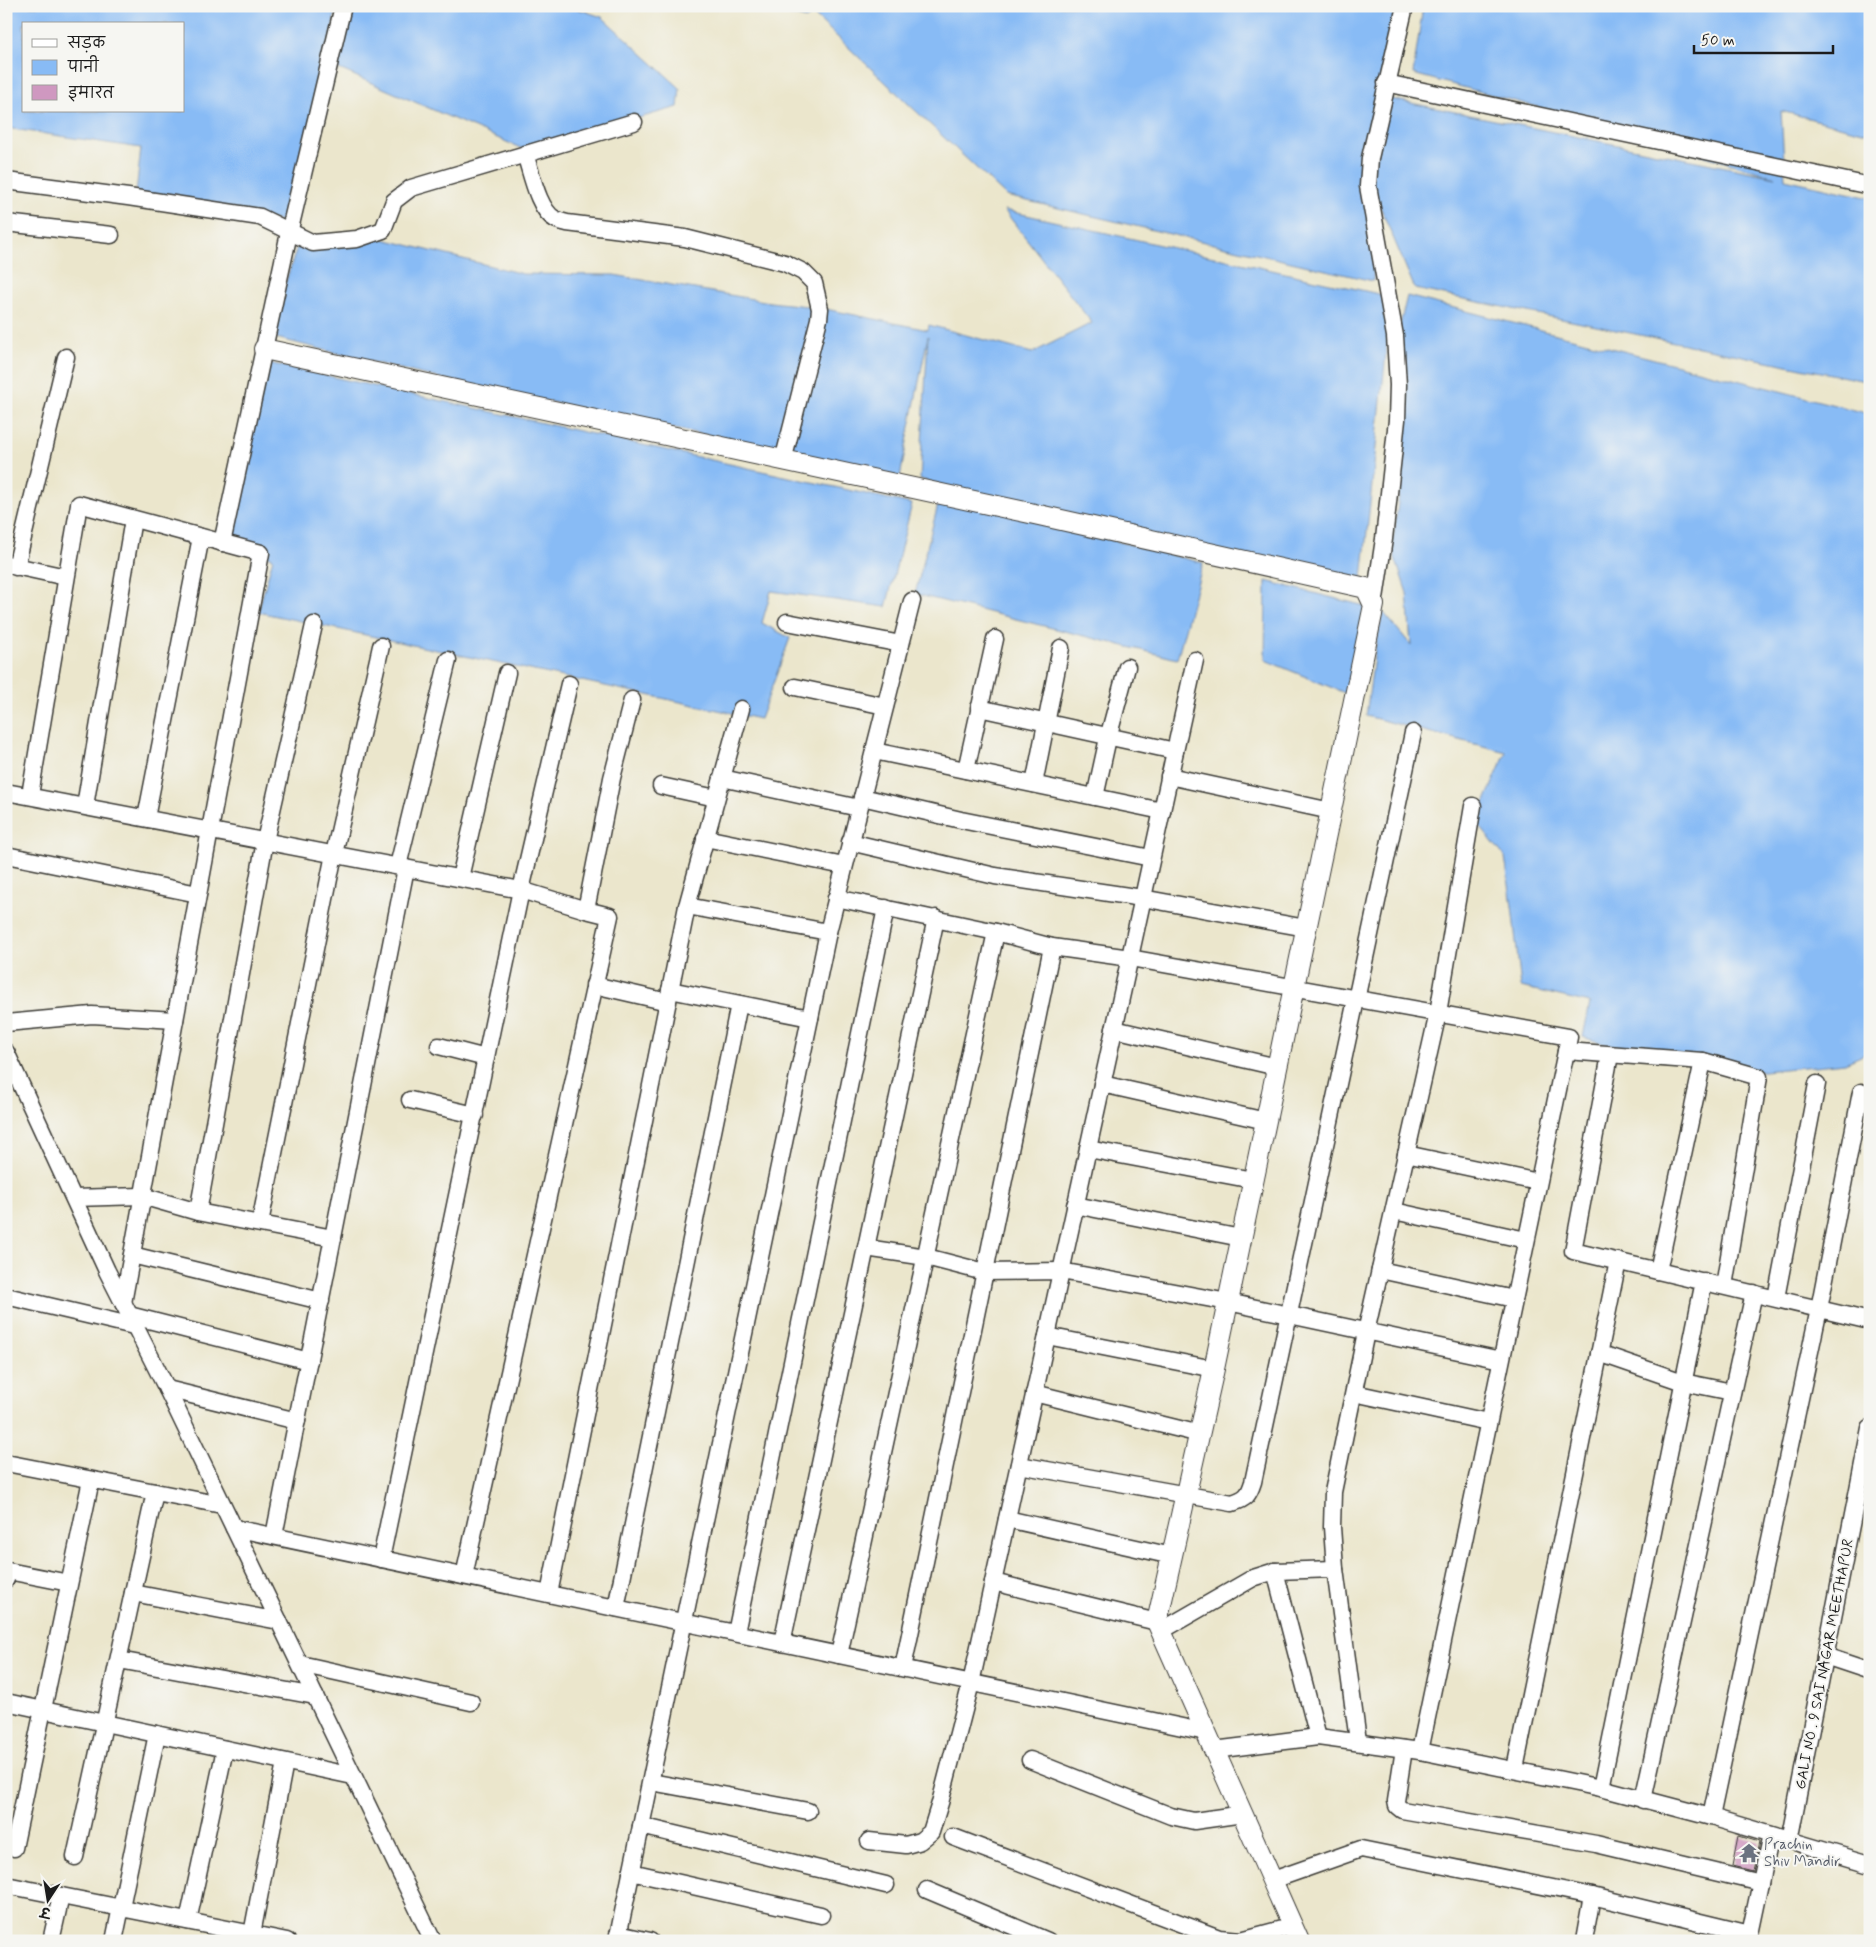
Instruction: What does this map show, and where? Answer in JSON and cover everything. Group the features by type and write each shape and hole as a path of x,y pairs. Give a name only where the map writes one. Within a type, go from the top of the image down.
{"street":[{"path":"222,543 289,233 343,6"},
{"path":"953,1837 1219,1938 1241,1940 1296,1933 1159,1626 1172,1556 1214,1369 1374,605 1384,539 1397,420 1398,385 1395,336 1368,186 1370,158 1405,6"},
{"path":"1386,83 1870,186"},
{"path":"6,182 128,197 260,217 313,244 357,239 383,230 394,201 410,188 634,122"},
{"path":"525,154 538,194 547,212 555,220 685,238 785,264 803,272 814,283 820,309 783,460"},
{"path":"6,223 111,235"},
{"path":"264,349 783,460 1366,588 1374,605"},
{"path":"66,357 11,565 66,577"},
{"path":"30,795 79,504 261,553 142,1196 132,1256 129,1315"},
{"path":"86,806 133,519"},
{"path":"146,818 201,537"},
{"path":"650,1941 618,1937 828,932 912,601"},
{"path":"787,622 901,644"},
{"path":"198,1212 265,841 314,625"},
{"path":"966,770 995,639"},
{"path":"260,1223 334,854 381,646"},
{"path":"1034,784 1061,648"},
{"path":"274,1536 334,1238 402,867 448,660"},
{"path":"869,1841 906,1845 920,1842 931,1832 940,1803 971,1683 1194,660"},
{"path":"1095,797 1127,667"},
{"path":"460,878 507,673"},
{"path":"381,1559 521,890 569,684"},
{"path":"795,687 885,706"},
{"path":"586,910 612,778 632,700"},
{"path":"979,708 1108,738 1175,751"},
{"path":"549,1594 687,906 741,709"},
{"path":"1019,1465 1232,1503 1243,1500 1249,1494 1413,733"},
{"path":"874,751 1162,811"},
{"path":"1169,776 1331,811"},
{"path":"722,778 961,820 1151,858"},
{"path":"661,786 716,798"},
{"path":"6,792 30,795 521,890 610,916 464,1576"},
{"path":"1358,1741 1335,1569 1332,1527 1333,1492 1366,1332 1438,1013 1473,806"},
{"path":"705,838 844,866"},
{"path":"850,842 995,876 1142,898 1306,928"},
{"path":"6,855 198,894"},
{"path":"836,898 936,918 1052,947 1130,958 1569,1037 1488,1422 1412,1750 1396,1801 1397,1806 1402,1810 1596,1844 1760,1882"},
{"path":"687,906 828,932"},
{"path":"736,1634 886,908"},
{"path":"782,1643 936,918"},
{"path":"840,1655 996,932"},
{"path":"903,1668 1052,947"},
{"path":"594,985 739,1004 810,1018"},
{"path":"616,1608 739,1004"},
{"path":"6,1023 92,1015 175,1020"},
{"path":"1114,1029 1277,1067"},
{"path":"439,1046 486,1058"},
{"path":"1566,1051 1703,1061 1760,1077 1724,1286"},
{"path":"6,1052 129,1315 167,1389 433,1941"},
{"path":"1610,1055 1573,1251 1870,1321"},
{"path":"1658,1271 1703,1061"},
{"path":"1102,1084 1266,1122"},
{"path":"1776,1298 1817,1084"},
{"path":"1711,1817 1819,1309 1861,1092"},
{"path":"410,1100 475,1115"},
{"path":"1088,1149 1254,1180"},
{"path":"1406,1154 1538,1182"},
{"path":"74,1198 142,1196 198,1212 334,1238"},
{"path":"1075,1205 1241,1238"},
{"path":"1394,1211 1526,1240"},
{"path":"866,1248 926,1257 984,1272 1061,1271 1228,1302 1501,1360"},
{"path":"132,1256 321,1301"},
{"path":"1515,1769 1618,1261"},
{"path":"1380,1270 1514,1298"},
{"path":"1601,1788 1704,1281"},
{"path":"1643,1800 1754,1293"},
{"path":"6,1296 129,1315 309,1361"},
{"path":"1047,1336 1214,1369"},
{"path":"1600,1353 1683,1382 1732,1392"},
{"path":"167,1389 297,1421"},
{"path":"1034,1393 1200,1434"},
{"path":"1354,1394 1488,1422"},
{"name":"GALI NO . 9 SAI NAGAR MEETHAPUR","path":"1789,1841 1825,1656 1865,1480 1870,1428"},
{"path":"6,1463 222,1505"},
{"path":"14,1848 91,1480"},
{"path":"75,1857 155,1492"},
{"path":"1007,1519 1172,1556"},
{"path":"234,1528 903,1668 1210,1741 1318,1737 1358,1741 1515,1769 1601,1788 1711,1817 1870,1864"},
{"path":"993,1582 1159,1626 1253,1578 1275,1571 1335,1569"},
{"path":"6,1579 8,1571 69,1583"},
{"path":"1275,1571 1318,1737"},
{"path":"133,1593 279,1621"},
{"path":"1825,1656 1870,1671"},
{"path":"119,1660 315,1696"},
{"path":"300,1664 471,1702"},
{"path":"6,1702 353,1776"},
{"path":"114,1941 157,1734"},
{"path":"188,1921 225,1749"},
{"path":"1030,1760 1171,1816 1194,1821 1243,1814"},
{"path":"242,1935 285,1762"},
{"path":"651,1782 808,1811"},
{"path":"641,1826 886,1885"},
{"path":"1273,1880 1361,1849 1592,1896 1750,1934 1770,1835"},
{"path":"631,1872 821,1915"},
{"path":"6,1885 188,1921 242,1935 287,1941"},
{"path":"927,1890 1048,1941"},
{"path":"51,1941 61,1896"},
{"path":"1584,1941 1592,1896"}],"water":[{"path":"14,6 337,6 290,223 136,193 141,148 6,128 6,19"},
{"path":"351,6 569,6 602,17 680,88 678,107 525,150 337,68"},
{"path":"755,6 1402,6 1391,99 1775,177 1564,114 1413,74 1423,6 1870,6 1870,134 1781,111 1785,179 1870,198 1870,382 1415,289 1379,204 1373,281 1006,196 812,13 807,19"},
{"path":"1004,210 1392,297 1360,597 920,479 928,336 900,477 421,374 268,336 297,247 383,239 523,274 614,275 770,302 816,307 928,330 929,325 1032,353 1092,323"},
{"path":"1407,296 1870,414 1870,1052 1845,1063 1754,1072 1635,1054 1583,1037 1590,1003 1521,987 1505,857 1476,822 1506,752 1366,716 1375,649 1383,612 1411,645 1407,593 1392,549 1403,465 1399,329"},
{"path":"260,361 912,504 886,607 771,591 762,623 790,638 760,719 258,612 273,558 219,537"},
{"path":"940,497 1203,563 1177,659 915,594"},
{"path":"1266,581 1365,606 1352,696 1265,660"}],"building":[{"name":"Prachin Shiv Mandir","path":"1739,1836 1759,1842 1753,1871 1733,1866"}],"place":[{"name":"Prachin Shiv Mandir","path":"1749,1853"}]}
